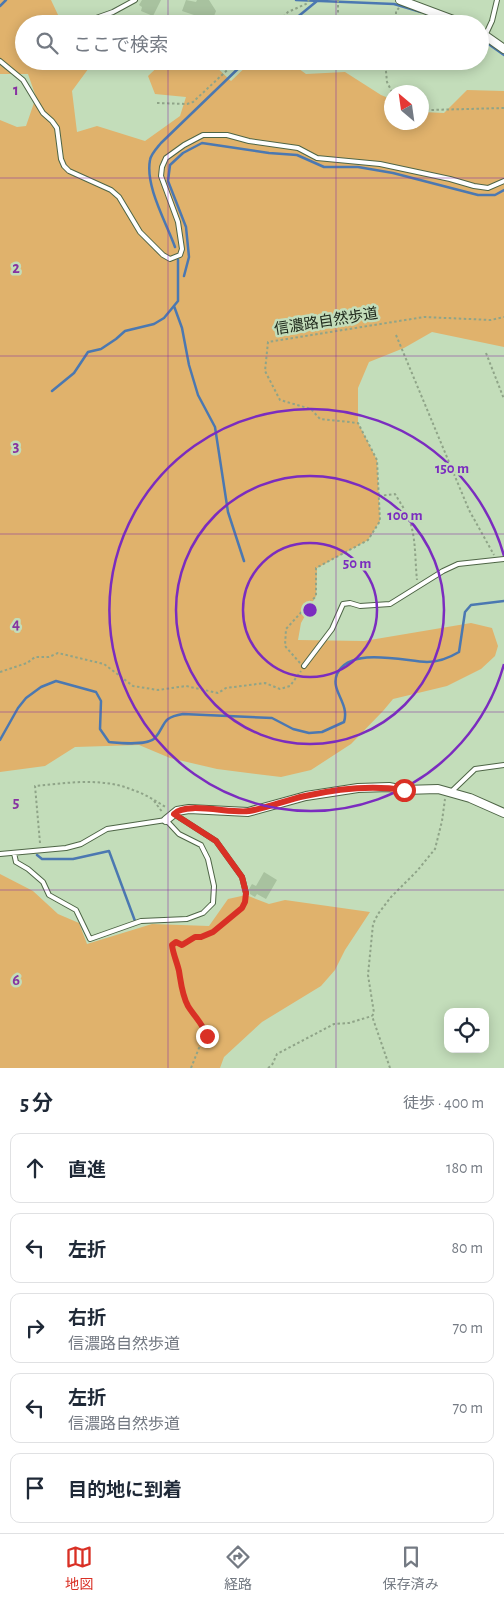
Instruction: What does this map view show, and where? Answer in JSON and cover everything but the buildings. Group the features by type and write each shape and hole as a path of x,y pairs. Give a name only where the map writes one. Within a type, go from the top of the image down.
{"street":[{"path":"399,4 435,15"},
{"path":"489,38 504,49"},
{"path":"166,820 175,812 189,809 248,812 306,796 358,788 438,789 470,798 504,812"}],"lane":[{"path":"105,15 135,0"},
{"path":"489,25 492,21 497,0"},
{"path":"0,61 23,80 43,114 57,128 64,166 69,171 110,190 119,197 140,232 163,255 170,259 180,255 182,249 178,222 161,176 162,167 166,158 184,145 203,135 227,135 249,141 298,148 317,158 380,164 474,186 488,188 504,181"},
{"path":"304,666 332,629 343,604 350,603 360,606 390,604 443,571 458,564 504,559"},
{"path":"449,792 475,769 504,764"},
{"path":"175,812 216,841 242,877 246,893"},
{"path":"0,854 66,848 80,844 107,829 166,820 179,834 201,845 208,859 214,886 213,902 203,913 187,919 141,920 90,939 76,910 49,895 42,882 28,869 16,862 14,854"}],"path":[{"path":"285,15 306,4 309,0"},
{"path":"338,0 338,15"},
{"path":"157,103 187,104 193,102 227,70"},
{"path":"386,70 388,85"},
{"path":"429,110 504,108"},
{"name":"信濃路自然歩道","path":"304,666 285,646 286,630 316,596 316,568 368,540 380,521 378,460 358,423 320,419 311,409 280,400 265,370 268,342 424,317 491,320 504,317"},
{"path":"396,335 469,510 496,559"},
{"path":"486,353 504,399"},
{"path":"379,496 395,494 408,518 413,534 417,587"},
{"path":"0,672 27,663 35,657 49,658 58,653 104,664 133,686 158,690 186,686 218,694 226,688 265,683 280,689 290,686 304,666"},
{"path":"41,851 35,786 76,782 113,784 152,798 175,812"},
{"path":"390,1068 372,1016 374,1013 368,975 372,924 391,898 435,849 449,792"},
{"path":"152,798 161,809 166,820"},
{"path":"191,1068 199,1048 207,1036 204,1027 187,1004 179,970 172,952 172,945 176,942 182,945 195,937 201,937 213,932 242,908 246,893"},
{"path":"268,1068 272,1065 277,1054 334,1024 349,1023 372,1016"}],"shaded area":[{"path":"0,0 51,0 58,15 15,15 15,70 87,70 72,91 77,132 97,126 145,141 180,116 186,97 155,94 148,76 154,70 219,70 231,81 243,70 300,70 306,74 345,72 384,96 384,130 429,130 429,112 444,113 467,90 504,91 504,347 432,332 404,348 369,362 358,388 358,423 377,460 380,521 368,540 317,568 316,596 301,623 298,640 364,641 471,623 492,628 498,646 495,656 481,669 447,686 393,699 351,744 311,770 281,777 217,769 170,758 139,745 75,747 45,766 0,772 0,120 17,127 26,126 36,97 28,74 0,74"},
{"path":"0,874 33,891 58,914 79,923 87,944 152,924 209,926 228,899 246,895 269,904 285,900 370,912 345,950 335,970 321,986 262,1022 224,1057 220,1068 0,1068"}],"waterway":[{"path":"0,6 6,0"},
{"path":"296,0 394,4 421,12"},
{"path":"300,15 317,1"},
{"path":"489,44 504,55"},
{"path":"175,247 153,192 149,170 151,158 161,143 237,70"},
{"path":"184,276 189,257 186,227 168,181 170,165 183,153 202,143 269,153 297,155 324,167 358,167 393,173 478,195 495,195 504,190"},
{"path":"52,391 74,373 88,352 101,349 125,331 154,324 164,318 178,301 178,260"},
{"path":"174,306 182,328 189,365 198,395 215,427 228,512 244,561"},
{"path":"0,740 18,708 26,698 41,687 56,681 96,692 101,701 100,729 109,742 133,743 151,741 159,733 167,720 183,714 272,718 293,729 309,733 322,732 344,722 343,703 336,686 337,674 344,665 353,660 378,657 427,662 448,658 459,652 465,612 471,605 504,601"},
{"path":"37,855 42,859 73,859 109,851 135,921"}],"route":[{"path":"207,1036 204,1027 187,1004 179,970 172,952 172,945 176,942 182,945 195,937 201,937 213,932 242,908 246,893 242,877 216,841 174,814 177,811 189,809 248,812 306,796 358,788 390,787 404,790"}]}
